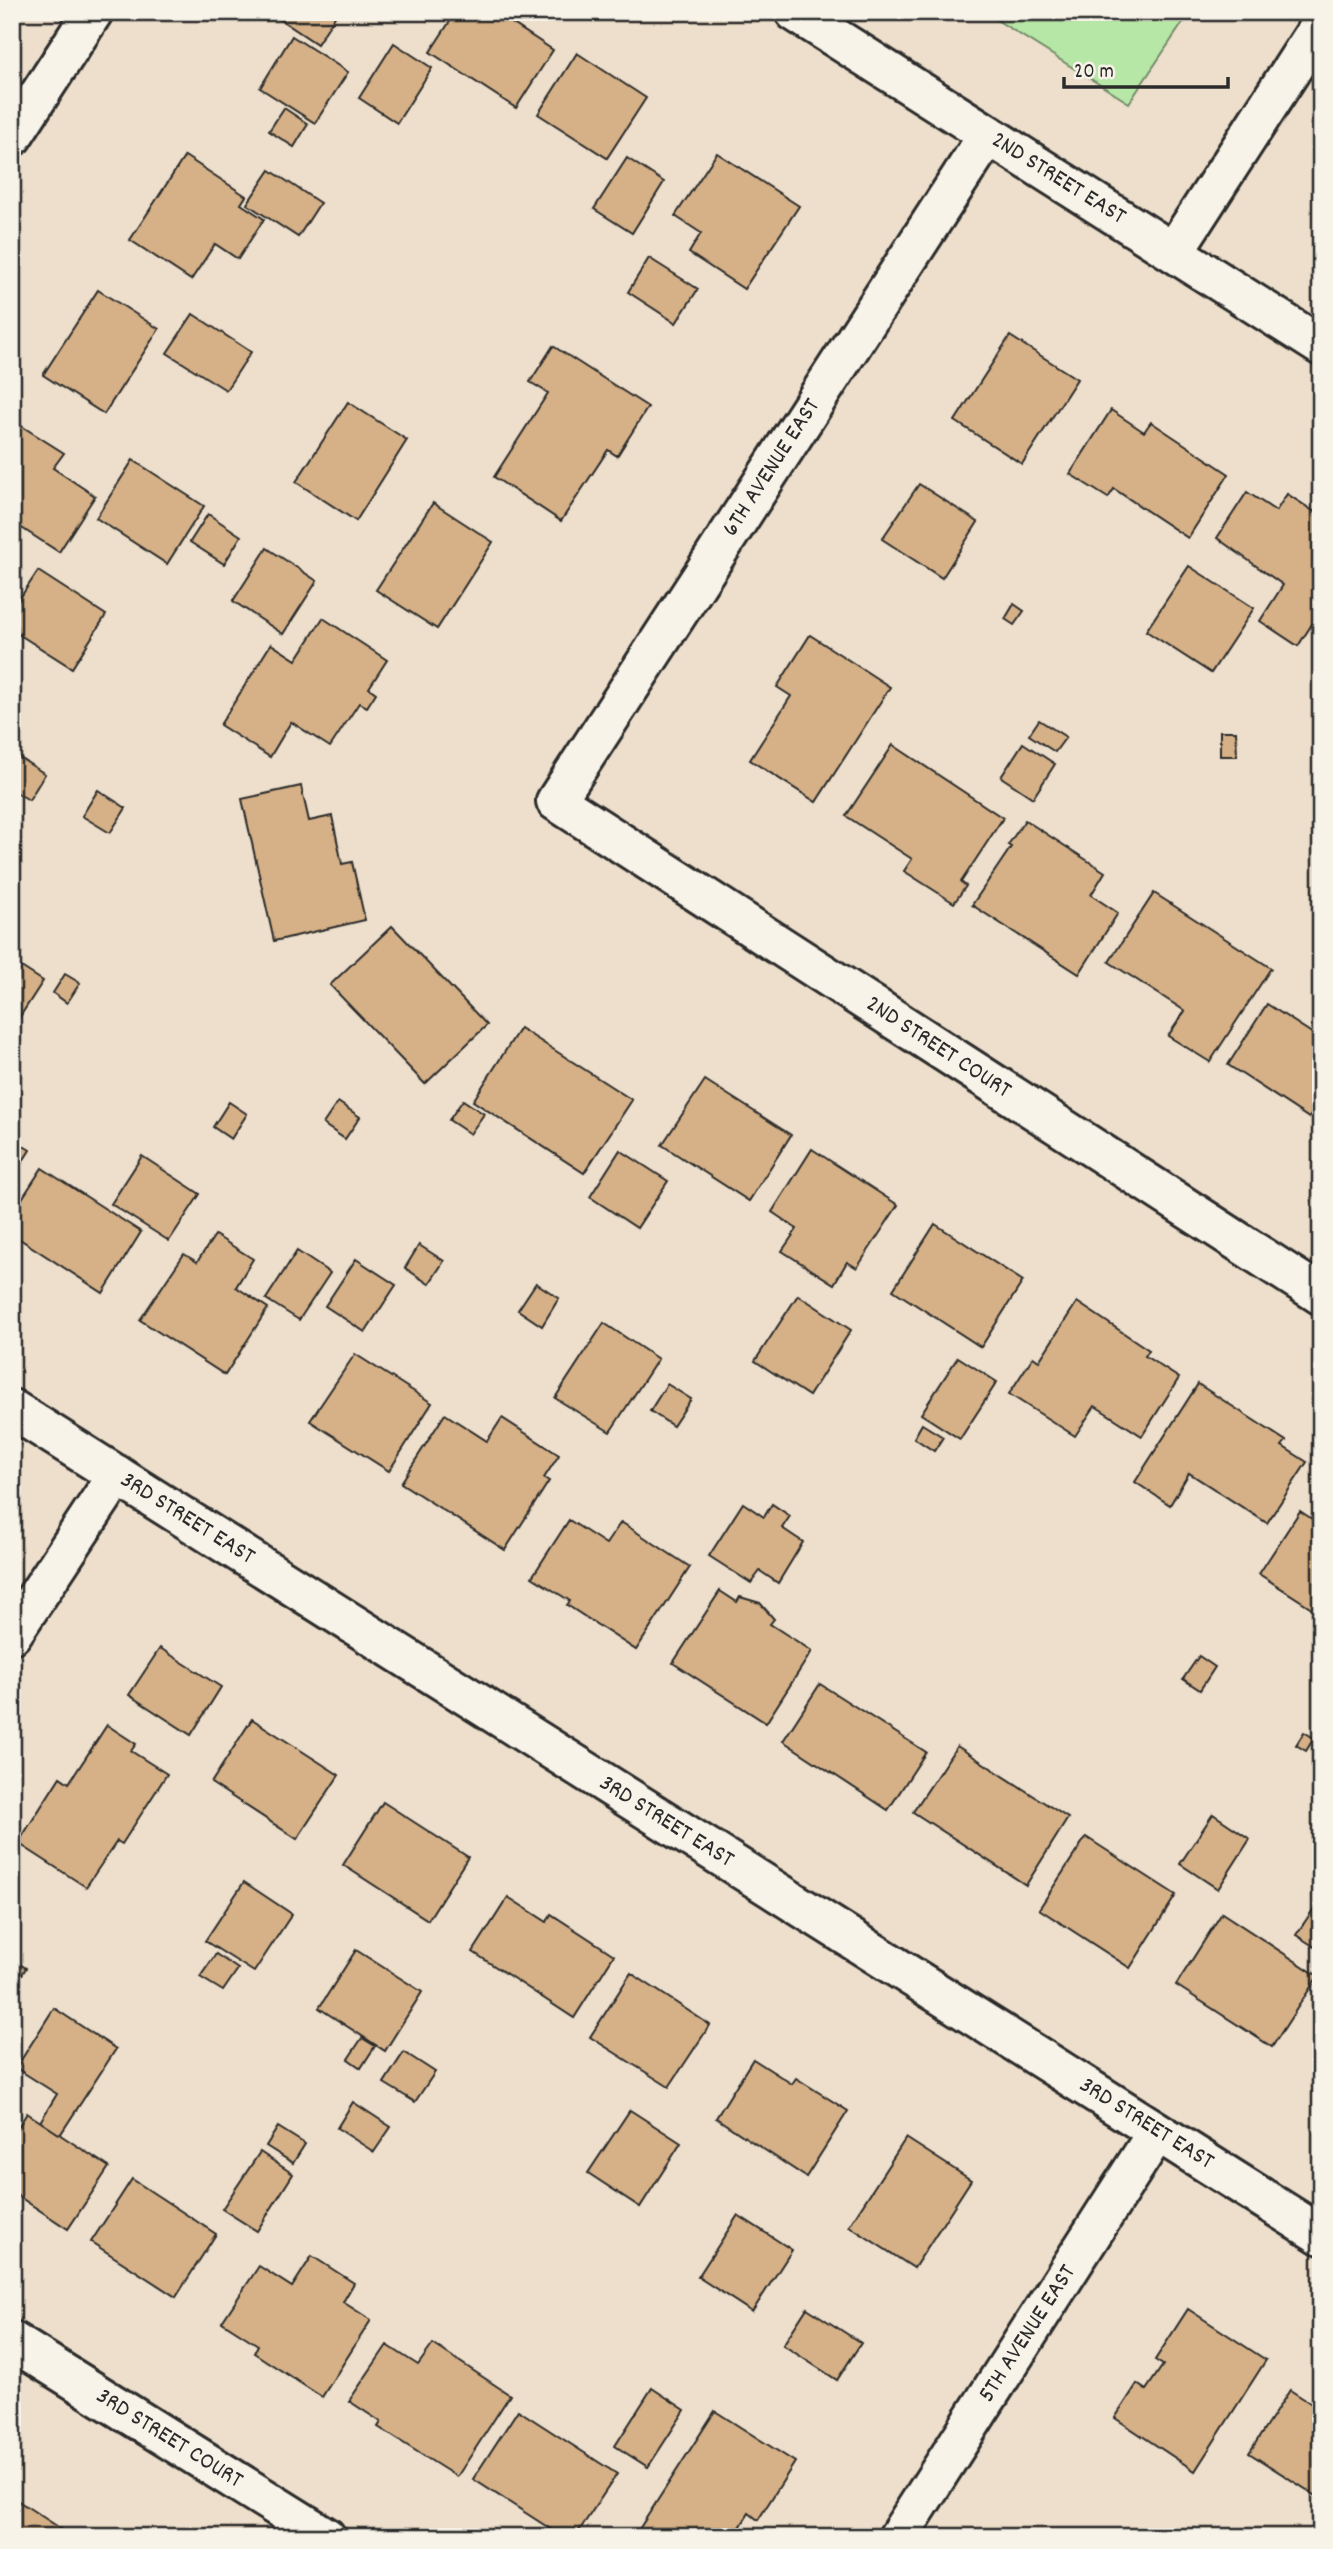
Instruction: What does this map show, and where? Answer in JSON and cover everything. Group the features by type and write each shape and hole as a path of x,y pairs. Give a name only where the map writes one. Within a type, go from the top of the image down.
{"street":[{"path":"12,137 93,12"},
{"name":"2ND STREET EAST","path":"795,12 1321,346"},
{"path":"1174,251 1321,24"},
{"name":"6TH AVENUE EAST","path":"556,801 988,135"},
{"name":"2ND STREET COURT","path":"556,801 1321,1295"},
{"name":"3RD STREET EAST","path":"12,1409 1321,2235"},
{"path":"12,1634 117,1475"},
{"name":"5TH AVENUE EAST","path":"898,2537 1157,2132"},
{"name":"3RD STREET COURT","path":"12,2341 326,2537"}],"green space":[{"path":"984,12 1190,12 1129,103"}],"building":[{"path":"269,12 338,12 317,44"},
{"path":"456,12 495,12 553,50 516,108 430,52"},
{"path":"292,36 348,72 315,123 260,88"},
{"path":"394,43 432,68 397,123 359,98"},
{"path":"577,53 646,98 607,158 538,114"},
{"path":"284,108 308,124 294,147 269,131"},
{"path":"717,153 799,206 744,289 689,253 701,233 675,216"},
{"path":"185,156 246,196 241,204 264,219 238,259 215,244 191,280 130,240"},
{"path":"627,158 664,182 632,233 594,209"},
{"path":"270,170 320,203 298,237 247,204"},
{"path":"649,258 698,289 676,323 628,292"},
{"path":"98,290 159,329 104,414 43,375"},
{"path":"193,314 251,352 226,390 167,353"},
{"path":"1010,336 1077,379 1022,464 955,421"},
{"path":"553,346 648,407 617,456 608,450 561,521 494,477 548,393 530,382"},
{"path":"348,402 407,440 356,521 296,482"},
{"path":"1111,410 1144,432 1151,422 1229,474 1188,538 1114,489 1108,498 1070,474"},
{"path":"12,420 64,453 53,468 95,496 59,552 17,525 12,532"},
{"path":"133,460 204,506 167,564 96,518"},
{"path":"919,484 978,522 942,578 882,539"},
{"path":"1247,492 1276,511 1287,494 1321,516 1321,610 1298,646 1260,621 1283,585 1217,538"},
{"path":"433,503 493,542 437,629 376,590"},
{"path":"208,514 241,536 224,564 190,542"},
{"path":"267,548 317,581 283,634 233,601"},
{"path":"1189,566 1254,608 1211,673 1146,631"},
{"path":"38,571 106,615 72,668 12,630 12,610"},
{"path":"1014,604 1024,611 1014,625 1005,619"},
{"path":"323,618 387,660 369,688 376,693 367,707 359,703 330,747 291,722 270,757 220,725 271,644 296,660"},
{"path":"810,635 890,687 816,802 750,760 791,696 777,687"},
{"path":"1039,720 1066,737 1055,752 1029,735"},
{"path":"1220,731 1236,731 1237,756 1220,756"},
{"path":"1023,743 1055,764 1033,798 1001,777"},
{"path":"893,745 1003,818 961,882 966,886 954,903 904,871 912,859 846,816"},
{"path":"14,754 45,774 29,800 12,790"},
{"path":"301,786 309,821 332,816 342,864 352,862 365,920 274,941 242,799"},
{"path":"98,790 126,808 110,833 82,816"},
{"path":"1025,820 1105,872 1091,895 1118,913 1079,974 972,905 1011,847 1008,845"},
{"path":"1154,893 1271,968 1210,1062 1168,1036 1185,1011 1109,962"},
{"path":"392,926 487,1025 425,1084 330,985"},
{"path":"12,961 43,981 12,1029"},
{"path":"65,974 80,983 67,1003 53,993"},
{"path":"1267,1004 1321,1039 1321,1113 1315,1109 1309,1118 1228,1065"},
{"path":"520,1028 632,1100 584,1173 473,1101"},
{"path":"705,1080 791,1135 749,1201 662,1145"},
{"path":"463,1100 484,1114 470,1134 449,1120"},
{"path":"229,1102 247,1114 231,1139 213,1127"},
{"path":"338,1102 360,1117 345,1139 323,1124"},
{"path":"12,1139 30,1150 12,1178"},
{"path":"812,1149 898,1205 857,1268 847,1262 834,1284 782,1251 797,1229 772,1212"},
{"path":"620,1150 668,1181 637,1228 590,1197"},
{"path":"142,1156 200,1194 169,1241 111,1204"},
{"path":"42,1168 141,1232 103,1293 12,1234 12,1214"},
{"path":"935,1224 1023,1281 981,1347 893,1290"},
{"path":"215,1235 253,1259 236,1287 268,1308 225,1375 140,1320 184,1254 197,1262"},
{"path":"419,1245 444,1261 429,1284 405,1268"},
{"path":"297,1251 330,1273 299,1320 266,1299"},
{"path":"356,1259 396,1285 365,1332 325,1306"},
{"path":"536,1283 559,1298 542,1326 518,1310"},
{"path":"798,1295 851,1330 809,1396 755,1361"},
{"path":"1077,1302 1149,1350 1145,1356 1179,1378 1142,1436 1095,1406 1075,1436 1009,1394 1033,1357 1039,1361"},
{"path":"604,1323 658,1359 610,1432 555,1398"},
{"path":"355,1354 432,1403 389,1471 310,1421"},
{"path":"958,1357 997,1382 960,1439 921,1414"},
{"path":"667,1384 691,1399 673,1426 650,1411"},
{"path":"1198,1384 1286,1441 1282,1446 1307,1462 1267,1523 1189,1473 1170,1505 1135,1482"},
{"path":"445,1414 487,1441 502,1418 559,1455 544,1478 549,1481 505,1550 401,1483"},
{"path":"922,1424 943,1437 934,1451 914,1438"},
{"path":"743,1503 764,1517 772,1504 790,1516 782,1528 803,1542 778,1583 760,1571 751,1583 709,1556"},
{"path":"1300,1511 1321,1525 1321,1614 1259,1574"},
{"path":"569,1520 606,1544 621,1522 690,1567 636,1650 567,1605 570,1601 532,1577"},
{"path":"720,1591 737,1602 740,1597 760,1603 774,1619 770,1624 812,1651 766,1723 673,1663"},
{"path":"160,1648 221,1687 191,1735 129,1695"},
{"path":"1199,1656 1215,1667 1200,1690 1183,1679"},
{"path":"820,1684 926,1752 888,1810 783,1741"},
{"path":"252,1719 339,1775 297,1839 211,1783"},
{"path":"107,1725 136,1744 131,1751 167,1774 122,1844 117,1841 86,1887 18,1843 60,1777 69,1783"},
{"path":"1304,1732 1314,1738 1306,1751 1296,1745"},
{"path":"957,1746 1068,1818 1026,1885 913,1812"},
{"path":"383,1802 468,1857 428,1920 343,1865"},
{"path":"1213,1814 1250,1839 1218,1889 1180,1864"},
{"path":"1086,1837 1176,1895 1130,1968 1039,1909"},
{"path":"244,1882 292,1914 254,1972 205,1941"},
{"path":"508,1897 547,1922 551,1914 614,1955 574,2018 473,1952"},
{"path":"1321,1898 1321,1951 1296,1935"},
{"path":"1222,1913 1318,1976 1272,2047 1176,1985"},
{"path":"356,1950 422,1992 385,2051 319,2008"},
{"path":"216,1954 238,1969 223,1991 200,1977"},
{"path":"12,1959 26,1968 12,1990"},
{"path":"631,1973 710,2025 669,2087 590,2037"},
{"path":"54,2008 116,2049 60,2135 40,2122 57,2094 16,2068"},
{"path":"362,2038 375,2046 361,2068 348,2059"},
{"path":"404,2052 435,2072 415,2102 384,2083"},
{"path":"753,2059 792,2084 796,2078 848,2111 806,2177 716,2118"},
{"path":"353,2102 391,2127 374,2152 337,2128"},
{"path":"630,2110 681,2143 640,2207 588,2173"},
{"path":"27,2113 109,2167 68,2229 12,2192 12,2137"},
{"path":"278,2127 305,2144 293,2163 266,2146"},
{"path":"906,2138 971,2180 914,2268 849,2226"},
{"path":"260,2152 293,2174 257,2231 222,2209"},
{"path":"132,2179 216,2234 176,2297 91,2242"},
{"path":"738,2215 792,2250 752,2312 698,2277"},
{"path":"312,2256 354,2283 343,2302 371,2320 322,2397 254,2353 258,2345 222,2322 259,2266 292,2287"},
{"path":"807,2308 861,2343 837,2380 783,2345"},
{"path":"1188,2309 1266,2360 1195,2471 1115,2418 1137,2384 1146,2390 1163,2365 1155,2360"},
{"path":"433,2344 510,2395 457,2477 378,2427 381,2422 349,2401 387,2345 418,2365"},
{"path":"652,2388 685,2410 648,2467 615,2446"},
{"path":"1290,2390 1321,2410 1321,2499 1249,2453"},
{"path":"518,2410 617,2474 575,2537 563,2537 473,2479"},
{"path":"715,2411 795,2462 758,2520 749,2513 734,2537 634,2537"},
{"path":"12,2497 63,2530 59,2537 12,2537"}]}
